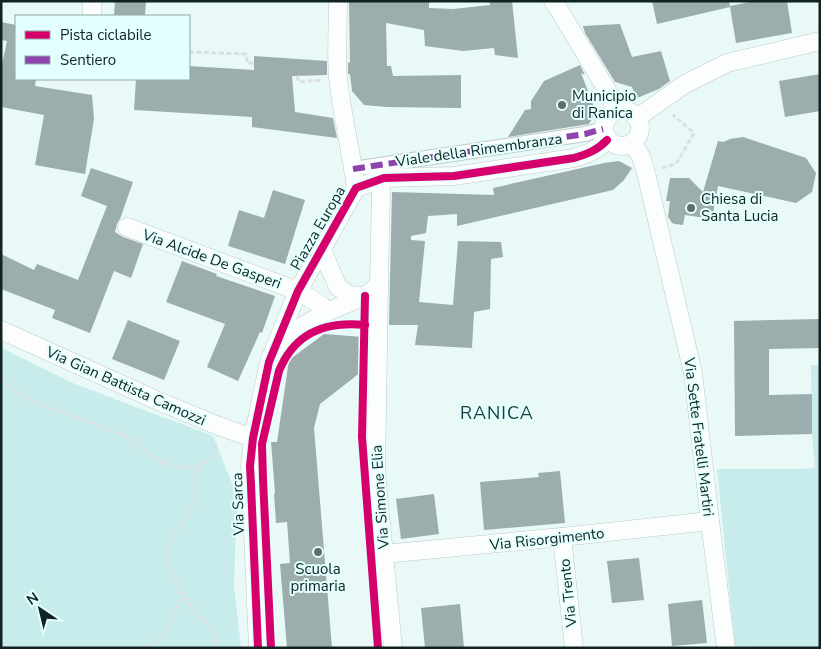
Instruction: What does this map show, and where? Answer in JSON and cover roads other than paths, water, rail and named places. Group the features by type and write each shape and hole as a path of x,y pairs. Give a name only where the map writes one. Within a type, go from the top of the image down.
{"street":[{"path":"92,1 92,15"},
{"path":"338,1 338,79 342,114 356,188"},
{"path":"553,1 611,97 615,111"},
{"path":"635,116 644,113 685,84 727,63 820,40"},
{"path":"615,111 629,111 635,116 639,122 640,130 638,137 633,143 626,146 619,147 612,144 605,134 604,121 615,111"},
{"name":"Viale della Rimembranza","path":"353,169 585,134 605,134"},
{"name":"Piazza Europa","path":"269,362 298,291 356,188 384,178 454,176 574,158 601,147 605,134"},
{"name":"Via Sette Fratelli Martiri","path":"633,143 641,157 646,173 693,372 726,648"},
{"path":"269,362 286,341 301,327 327,312 365,296 379,285 380,179"},
{"name":"Via Alcide De Gasperi","path":"127,228 298,291"},
{"name":"Piazza Europa","path":"322,250 338,287 349,295 365,296"},
{"name":"Via Simone Elia","path":"379,285 376,472 393,648"},
{"name":"Piazza Europa","path":"298,291 321,305 327,312"},
{"name":"Via Gian Battista Camozzi","path":"1,330 156,400 252,438"},
{"name":"Via Sarca","path":"258,648 250,466 252,438 269,362"},
{"name":"Via Risorgimento","path":"384,554 710,522"},
{"name":"Via Trento","path":"562,538 574,648"}],"place":[{"name":"Municipio di Ranica","path":"562,105"},
{"name":"Chiesa di Santa Lucia","path":"691,208"},
{"name":"Scuola primaria","path":"318,552"}],"district":[{"name":"RANICA","path":"497,413"}]}
